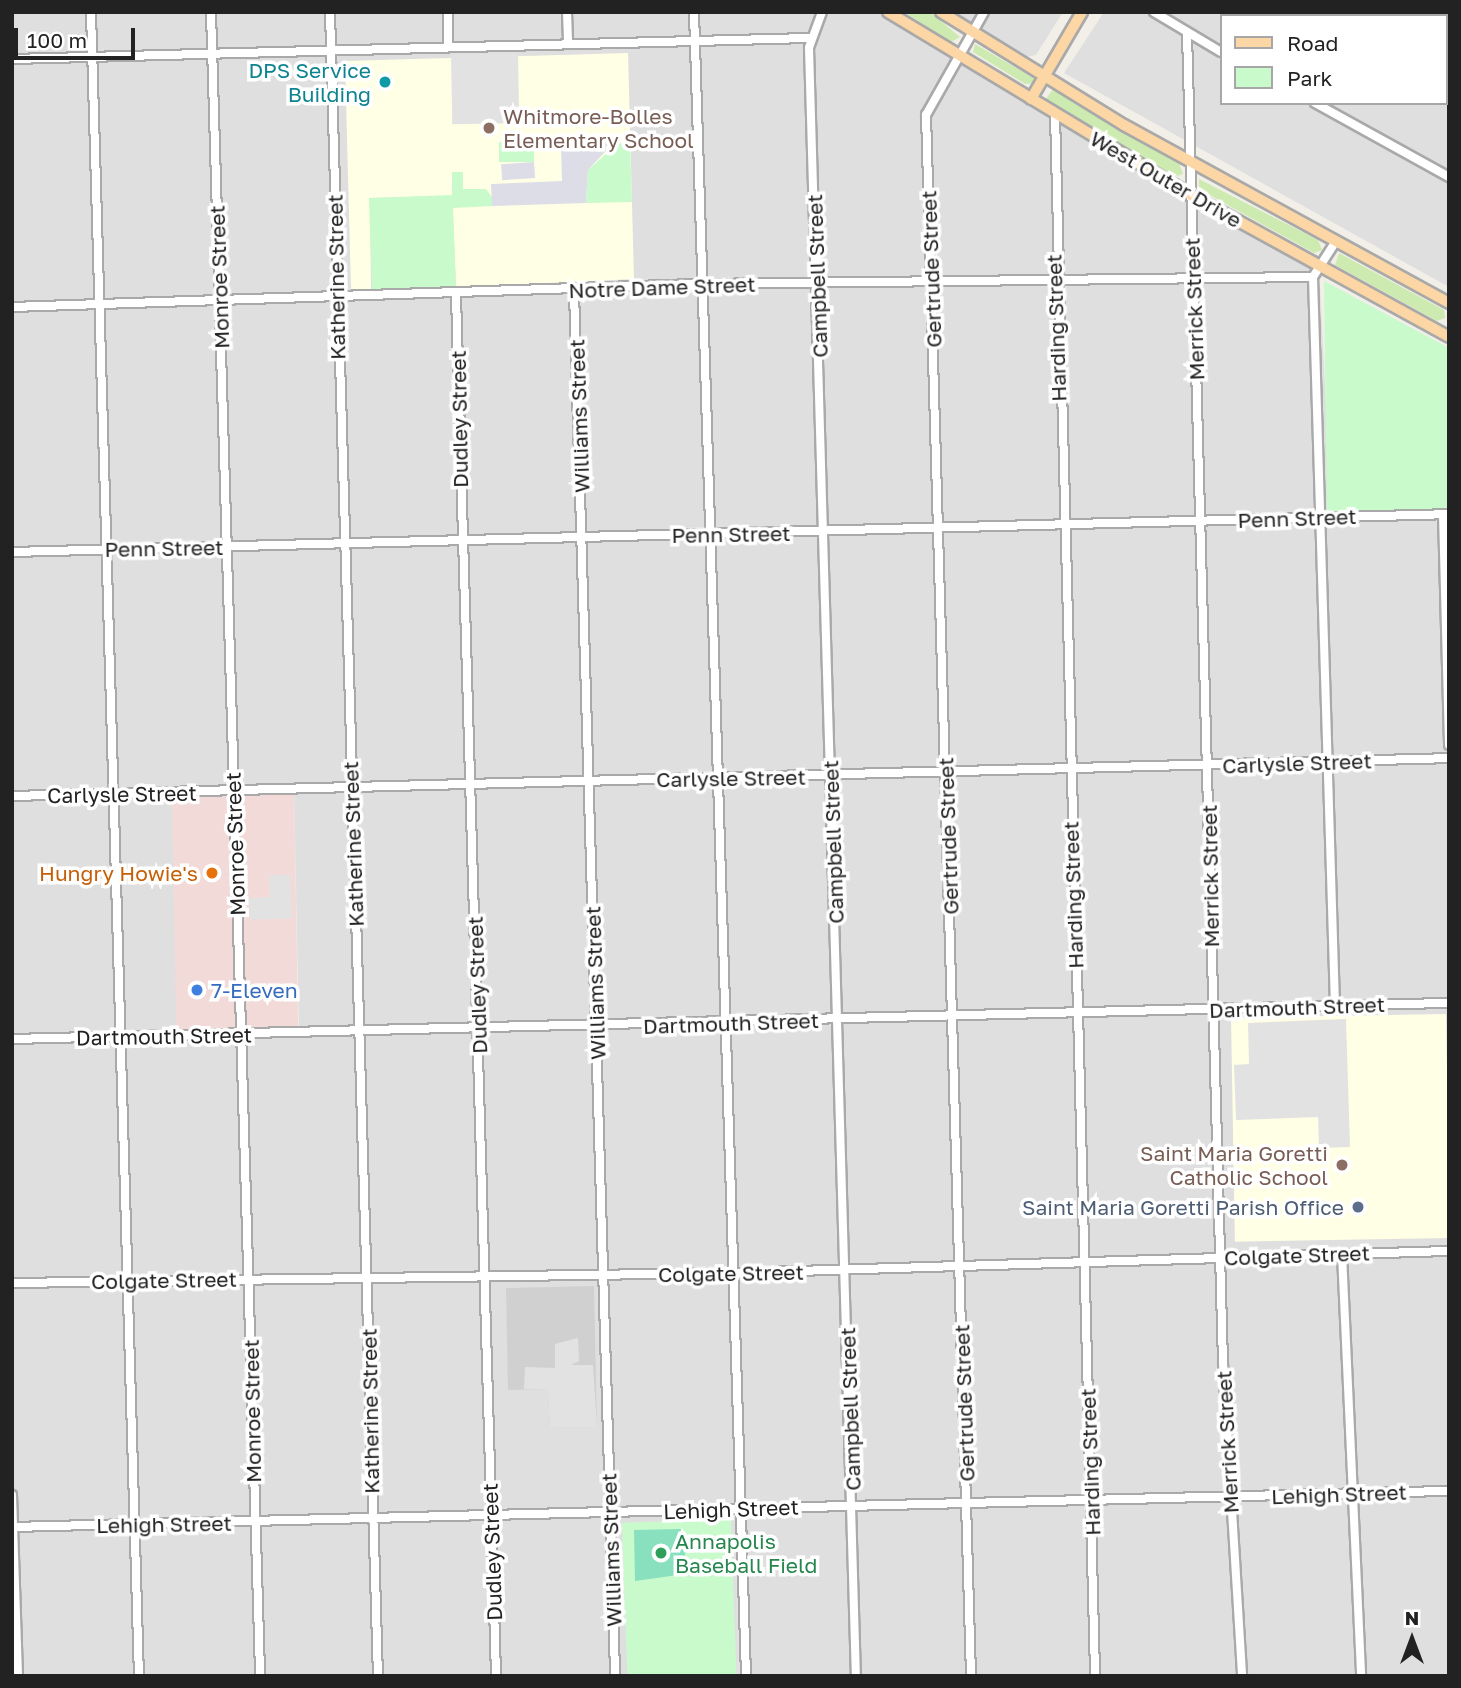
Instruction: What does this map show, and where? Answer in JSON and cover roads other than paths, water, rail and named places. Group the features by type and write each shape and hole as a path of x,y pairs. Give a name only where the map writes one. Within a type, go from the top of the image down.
{"main road":[{"name":"West Outer Drive","path":"888,12 1191,195 1447,333"},
{"name":"West Outer Drive","path":"941,12 1044,77 1449,303"},
{"path":"1031,99 1082,12"}],"street":[{"path":"91,12 139,1676"},
{"name":"Monroe Street","path":"211,12 260,1676"},
{"name":"Katherine Street","path":"330,12 343,544 378,1676"},
{"path":"448,12 448,47"},
{"path":"567,12 568,44"},
{"path":"694,12 746,1676"},
{"name":"Campbell Street","path":"822,12 810,38 856,1676"},
{"name":"Gertrude Street","path":"971,1676 926,116 957,55 984,12"},
{"path":"1154,12 1220,51"},
{"name":"Merrick Street","path":"1187,33 1220,1258 1230,1497 1242,1676"},
{"path":"12,59 810,38"},
{"path":"1319,105 1449,177"},
{"name":"Harding Street","path":"1055,114 1055,281 1095,1676"},
{"path":"1335,1006 1313,277 1336,241"},
{"name":"Notre Dame Street","path":"12,307 337,299 703,284 1313,277"},
{"name":"Williams Street","path":"575,291 615,1676"},
{"name":"Dudley Street","path":"456,295 496,1676"},
{"path":"1446,514 1449,745"},
{"name":"Penn Street","path":"12,552 582,536 709,536 1446,514"},
{"name":"Carlysle Street","path":"12,796 1449,758"},
{"name":"Dartmouth Street","path":"12,1039 1449,1003"},
{"name":"Colgate Street","path":"12,1283 732,1273 1449,1251"},
{"path":"1342,1254 1361,1676"},
{"name":"Lehigh Street","path":"13,1527 1449,1491"},
{"path":"12,1495 18,1676"}],"place":[{"name":"DPS Service Building","path":"385,82"},
{"name":"Whitmore-Bolles Elementary School","path":"489,128"},
{"name":"Hungry Howie's","path":"212,873"},
{"name":"7-Eleven","path":"197,990"},
{"name":"Saint Maria Goretti Catholic School","path":"1342,1165"},
{"name":"Saint Maria Goretti Parish Office","path":"1358,1207"},
{"name":"Annapolis Baseball Field","path":"661,1553"}]}
